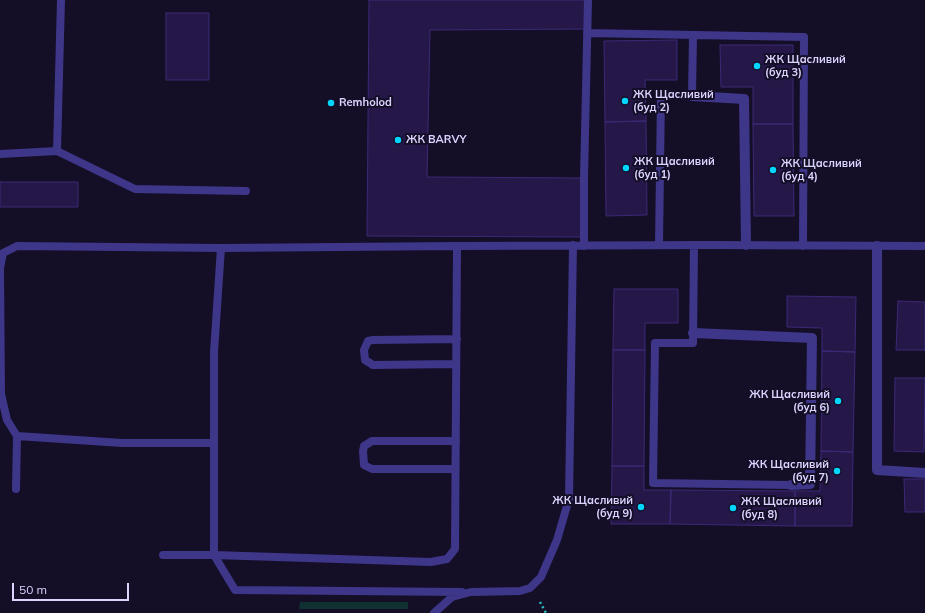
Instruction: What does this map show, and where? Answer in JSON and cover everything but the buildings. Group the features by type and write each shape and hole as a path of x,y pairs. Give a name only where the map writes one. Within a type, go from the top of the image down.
{"street":[{"path":"692,96 744,99 746,245"},
{"path":"877,246 877,470 925,473"},
{"path":"692,333 812,338 810,484 792,485"}],"lane":[{"path":"57,151 61,0"},
{"path":"584,246 588,0"},
{"path":"587,33 804,37 803,246"},
{"path":"659,245 661,95 692,96 693,35"},
{"path":"0,154 57,151 135,189 246,192"},
{"path":"221,248 214,352 214,555 235,590 471,592 520,591 530,588 536,583 541,577 568,508 574,245"},
{"path":"16,489 17,436 7,420 1,394 0,268 3,253 17,246 221,248 574,245 925,246"},
{"path":"694,245 693,343 655,343 653,483 792,485"},
{"path":"163,555 214,555 432,562 447,559 455,549 457,339 456,246"},
{"path":"456,364 373,365 365,360 364,350 368,341 373,340 457,339"},
{"path":"17,436 122,443 214,443"},
{"path":"456,441 372,441 364,446 363,451 364,465 372,469 456,470"},
{"path":"434,613 452,598 471,592"}],"path":[{"path":"540,602 546,613"}],"green space":[{"path":"300,602 408,602 408,609 299,609"}],"place":[{"name":"ЖК Щасливий (буд 3)","path":"757,66"},
{"name":"ЖК Щасливий (буд 2)","path":"625,101"},
{"name":"Remholod","path":"331,103"},
{"name":"ЖК BARVY","path":"398,140"},
{"name":"ЖК Щасливий (буд 1)","path":"626,168"},
{"name":"ЖК Щасливий (буд 4)","path":"773,170"},
{"name":"ЖК Щасливий (буд 6)","path":"838,401"},
{"name":"ЖК Щасливий (буд 7)","path":"837,471"},
{"name":"ЖК Щасливий (буд 9)","path":"641,507"},
{"name":"ЖК Щасливий (буд 8)","path":"733,508"}]}
